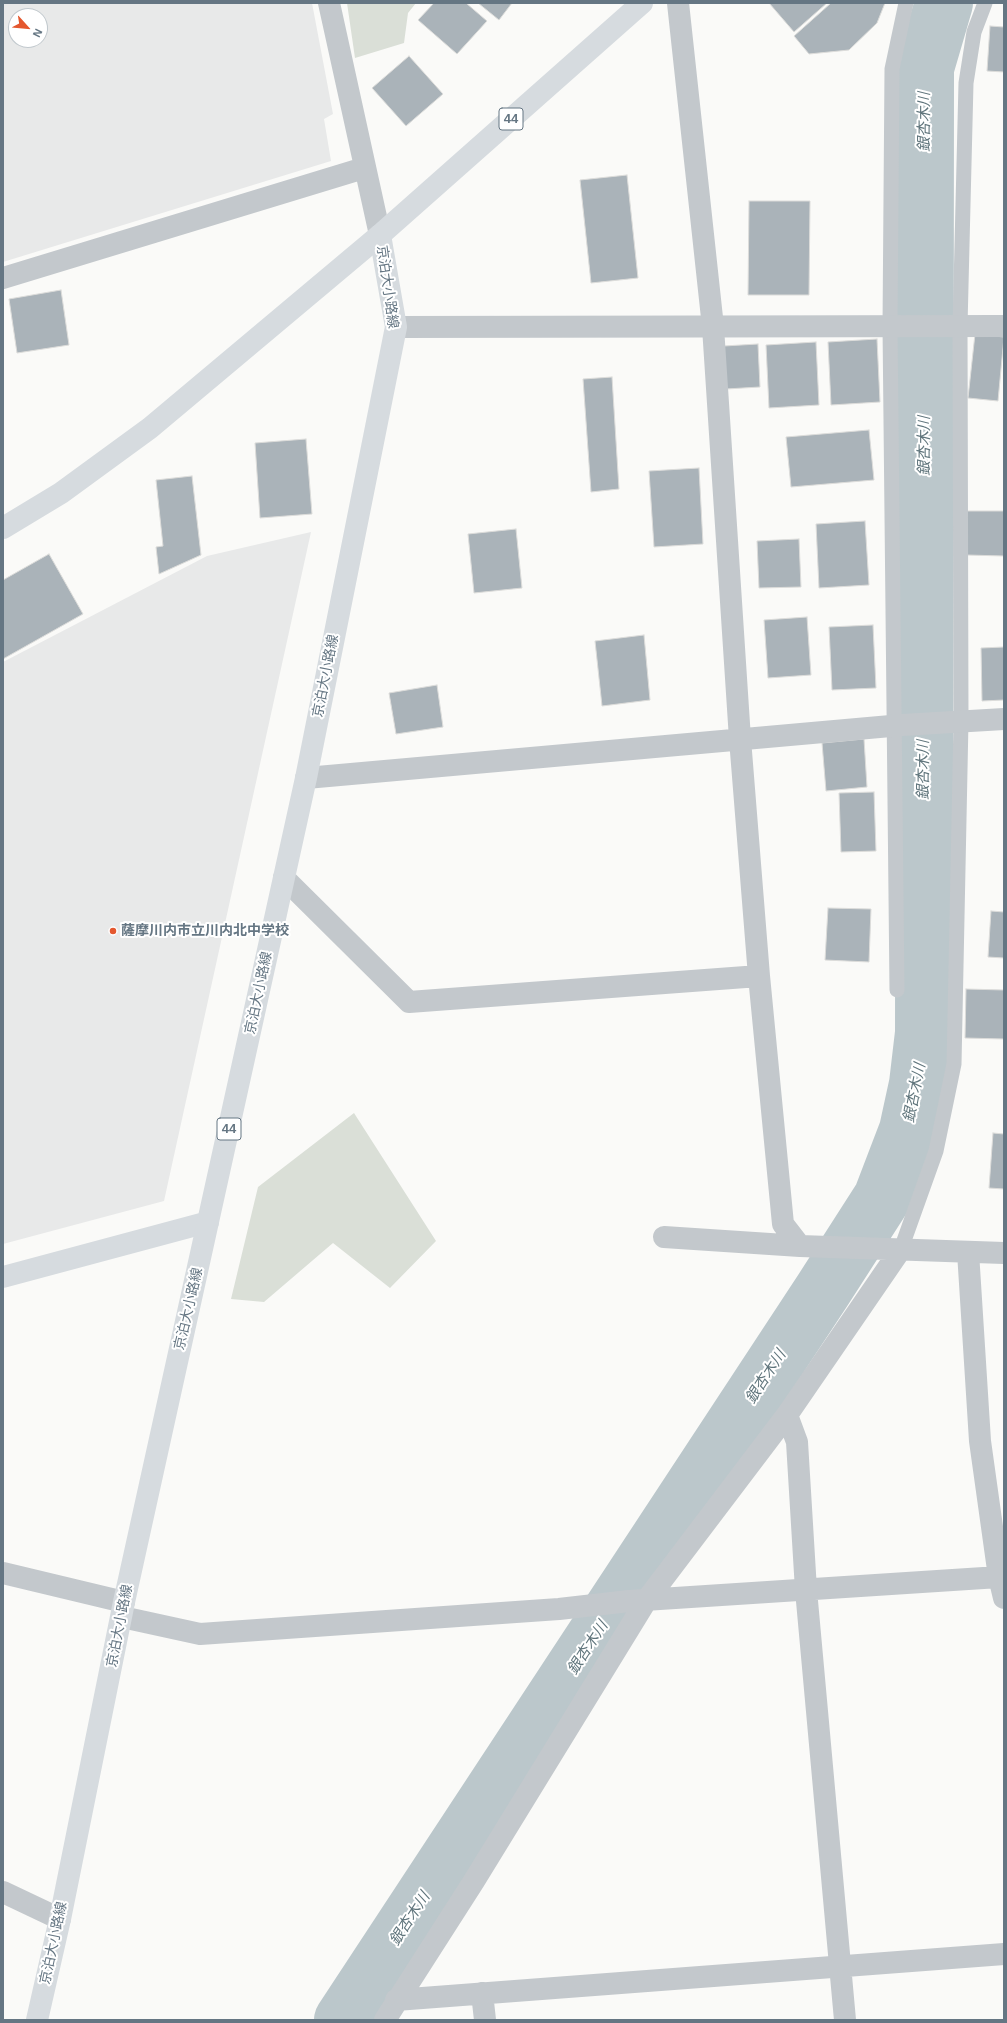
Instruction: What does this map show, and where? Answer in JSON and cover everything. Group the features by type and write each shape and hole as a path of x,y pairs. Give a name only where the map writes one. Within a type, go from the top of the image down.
{"main road":[{"name":"京泊大小路線","path":"37,2020 60,1919 123,1610 306,778 396,327 380,235 642,3"},
{"path":"3,528 61,493 150,428 380,235"},
{"path":"3,1277 208,1222"}],"street":[{"path":"329,3 364,168 380,235"},
{"path":"678,3 712,327 740,739 759,976 783,1224 800,1246"},
{"path":"3,278 364,168"},
{"path":"396,327 1004,326"},
{"path":"306,778 898,725 1004,718"},
{"path":"284,878 408,1002 759,976"},
{"path":"664,1237 800,1246 1004,1253"},
{"path":"385,2020 396,2000 474,1881 638,1601 787,1415 893,1250"},
{"path":"968,1252 980,1441 999,1576 1004,1598"},
{"path":"787,1415 797,1442 806,1590 845,2020"},
{"path":"3,1573 200,1634 559,1609 638,1601 999,1576"},
{"path":"3,1892 60,1919"},
{"path":"396,2000 1004,1954"},
{"path":"482,1993 485,2020"}],"lane":[{"path":"897,990 898,725 892,69 906,3"},
{"path":"893,1250 936,1151 954,1064 957,721 953,326 966,83 974,32 985,3"}],"shaded area":[{"path":"3,3 312,3 333,114 324,119 331,161 3,262"},
{"path":"347,3 416,3 408,13 404,43 355,58"},
{"name":"薩摩川内市立川内北中学校","path":"311,532 164,1201 3,1244 3,662 207,556"},
{"path":"354,1113 436,1241 390,1288 333,1243 264,1302 231,1299 258,1187"}],"building":[{"path":"434,3 466,3 487,21 457,54 418,20"},
{"path":"478,3 512,3 499,20"},
{"path":"769,3 827,3 794,32"},
{"path":"831,3 885,3 877,23 849,50 809,54 794,36"},
{"path":"990,26 1004,27 1004,72 987,71"},
{"path":"409,56 443,94 406,126 372,88"},
{"path":"627,175 638,278 591,283 580,180"},
{"path":"749,201 810,201 809,295 748,295"},
{"path":"61,290 69,345 17,353 9,299"},
{"path":"975,334 1004,337 998,401 968,398"},
{"path":"877,339 880,402 831,405 828,342"},
{"path":"816,342 819,405 769,408 766,345"},
{"path":"758,344 760,387 726,389 724,346"},
{"path":"612,377 619,489 591,492 583,379"},
{"path":"869,430 874,480 791,487 786,437"},
{"path":"306,439 312,514 260,518 255,443"},
{"path":"699,468 703,544 654,547 649,471"},
{"path":"192,476 201,555 159,574 156,547 163,546 156,480"},
{"path":"967,511 1004,511 1004,556 967,555"},
{"path":"865,521 869,585 819,588 816,524"},
{"path":"516,529 522,588 474,593 468,534"},
{"path":"799,539 801,587 759,588 757,541"},
{"path":"49,554 83,614 3,659 3,580"},
{"path":"807,617 811,675 768,678 764,620"},
{"path":"873,625 876,688 832,690 829,627"},
{"path":"644,635 650,700 602,706 595,641"},
{"path":"1004,647 1004,700 982,701 981,648"},
{"path":"437,685 443,727 396,734 389,693"},
{"path":"864,739 867,787 826,791 822,743"},
{"path":"874,792 876,851 841,852 839,793"},
{"path":"828,908 871,909 869,962 825,960"},
{"path":"991,911 1004,912 1004,958 988,957"},
{"path":"966,989 1004,990 1004,1039 965,1038"},
{"path":"993,1133 1004,1134 1004,1189 989,1188"}],"waterway":[{"name":"銀杏木川","path":"343,2020 882,1198 908,1130 918,1084 924,1033 925,68 944,3"}],"place":[{"name":"薩摩川内市立川内北中学校","path":"113,931"}]}
